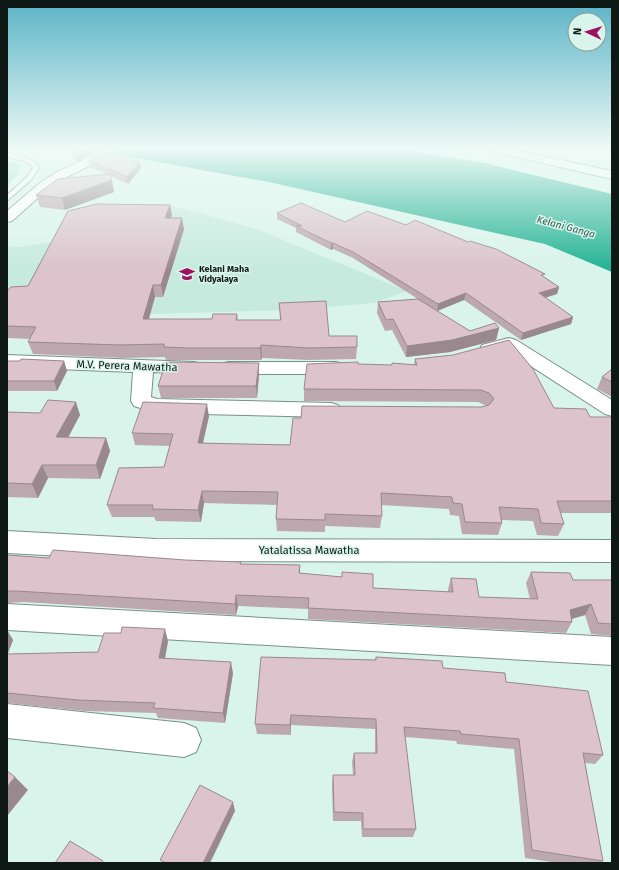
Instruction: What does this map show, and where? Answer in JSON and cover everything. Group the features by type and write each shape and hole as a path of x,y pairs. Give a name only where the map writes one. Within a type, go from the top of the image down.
{"street":[{"path":"7,218 41,189"},
{"path":"472,354 509,344 612,410"},
{"name":"M.V. Perera Mawatha","path":"7,361 190,368 356,367"},
{"path":"144,366 141,386 141,401 156,406 353,410"},
{"name":"Yatalatissa Mawatha","path":"7,542 156,550 612,551"},
{"path":"7,617 612,652"},
{"path":"7,721 184,740"}],"lane":[{"path":"7,199 18,189"}],"shaded area":[{"name":"Kelani Maha Vidyalaya","path":"161,203 254,228 407,291 374,303 291,310 7,318 7,246 20,247 110,233 144,205"}],"water":[{"name":"Kelani Ganga","path":"298,189 590,189 612,194 612,272 545,244"}],"building":[{"path":"45,189 88,189 62,198 36,195"},
{"path":"301,203 345,222 367,211 406,225 415,220 468,242 470,241 496,249 545,274 541,275 559,287 539,293 573,317 523,333 466,293 438,304 353,252 296,226 302,226 277,213"},
{"path":"97,204 170,205 165,218 182,218 161,285 153,285 143,319 212,319 213,314 237,314 236,320 281,320 279,303 326,301 329,336 357,336 357,347 309,348 261,345 260,348 188,348 164,347 164,344 120,345 28,342 36,327 7,326 7,291 11,287 28,286 68,211"},
{"path":"418,299 470,331 495,323 499,328 452,340 407,346 393,319 386,320 378,302"},
{"path":"509,340 533,369 554,408 586,409 590,417 612,417 612,501 557,501 564,524 541,523 538,509 499,507 502,523 465,522 462,504 453,503 452,497 381,493 382,516 325,514 325,520 276,519 278,492 202,491 198,510 152,509 153,505 107,505 119,468 164,467 173,434 132,433 143,402 207,404 198,443 290,445 293,418 301,418 302,406 481,407 489,405 494,399 489,393 481,390 304,389 307,364 358,362 358,364 392,365 392,363 417,365 415,359 453,355"},
{"path":"21,359 64,361 54,381 7,381 7,361 20,361"},
{"path":"166,362 259,363 256,386 158,386"},
{"path":"612,369 612,382 602,377"},
{"path":"48,400 76,402 56,437 106,438 96,465 42,465 32,484 7,483 7,412 40,413"},
{"path":"53,550 185,560 241,562 240,564 300,565 299,573 342,577 342,572 373,574 373,588 453,592 451,578 476,579 479,597 538,599 531,572 570,573 573,580 612,580 612,624 598,623 591,604 570,610 572,622 308,608 309,598 236,595 235,604 7,591 7,555 49,558"},
{"path":"122,627 165,629 159,658 231,662 223,713 153,708 155,703 78,700 7,693 7,654 98,652 104,633 121,633"},
{"path":"261,657 376,660 376,657 442,661 443,668 505,673 506,682 588,691 603,755 583,753 603,861 532,850 519,739 461,734 460,731 404,727 416,829 363,829 363,813 334,812 333,775 355,775 354,753 377,753 376,719 291,715 290,725 255,724"},
{"path":"7,771 15,777 7,787"},
{"path":"200,785 233,802 203,863 166,863 160,860"},
{"path":"70,841 103,861 102,863 55,863"}],"place":[{"name":"Kelani Maha Vidyalaya","path":"187,274"}]}
